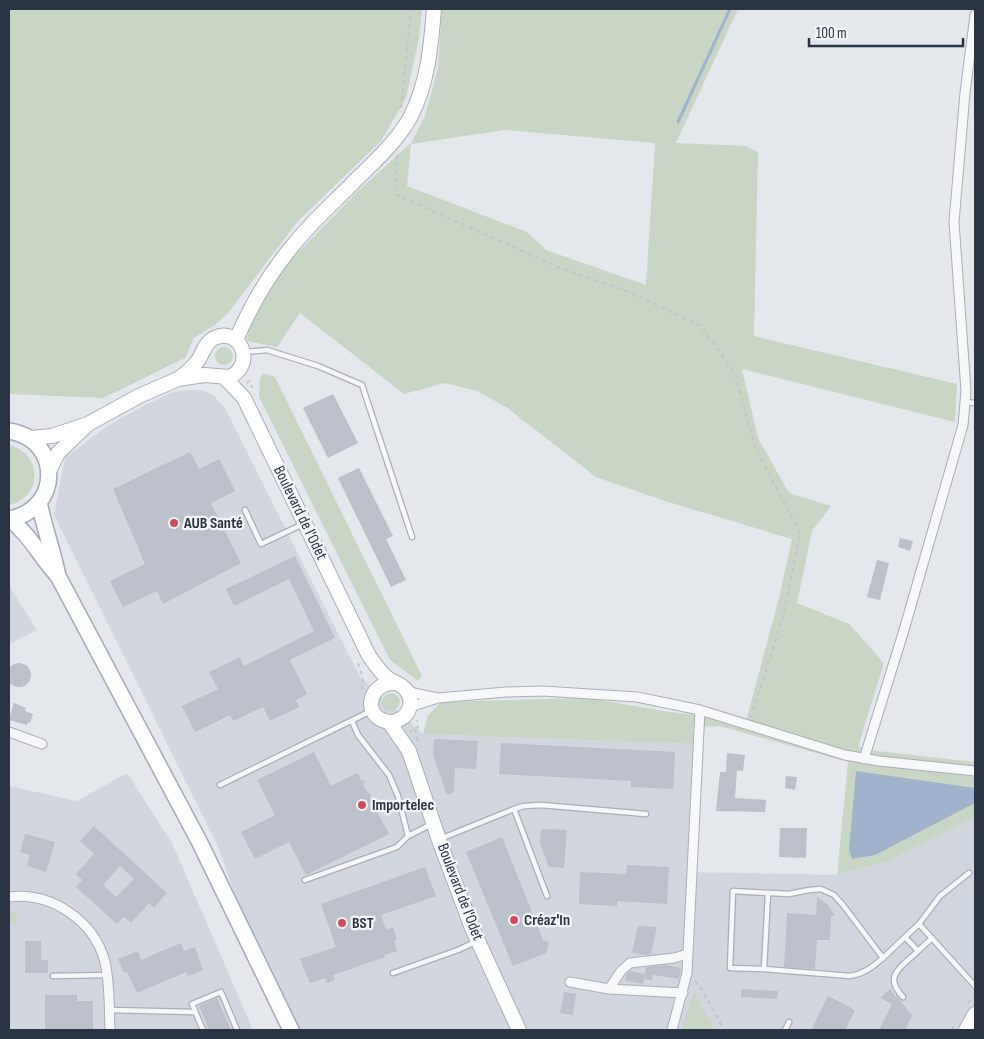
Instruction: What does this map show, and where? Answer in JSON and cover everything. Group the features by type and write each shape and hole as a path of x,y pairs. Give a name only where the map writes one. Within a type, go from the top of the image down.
{"main road":[{"path":"9,431 17,432 30,438 43,453 48,471 48,484 39,502 29,512 9,519 27,535 44,561 58,576 196,836 291,1030"},
{"path":"39,502 43,522 54,554 58,576"}],"street":[{"path":"236,340 255,299 290,249 381,154 398,135 409,118 419,97 428,66 434,9"},
{"path":"864,759 904,630 963,425 966,402 954,222 965,93 975,15"},
{"path":"30,438 52,436 88,424 139,396 178,379 193,367 206,344 215,338 226,336 236,340 244,352 241,367 234,374 178,379"},
{"path":"202,354 205,366 219,376"},
{"name":"Boulevard de l'Odet","path":"241,367 244,398 368,656 379,670 399,686 410,701 408,711 409,751"},
{"name":"Boulevard de l'Odet","path":"219,376 244,398"},
{"path":"48,471 58,453 88,424"},
{"name":"Boulevard de l'Odet","path":"368,656 375,691 371,700 373,710 380,718 389,722 409,751 439,840 478,941 519,1030"},
{"path":"375,691 383,684 399,686 414,693 438,698 506,692 553,691 636,697 700,710 845,755 864,759 975,772"},
{"path":"389,722 399,720 408,711 438,698"},
{"path":"672,1030 687,973 700,710"},
{"path":"9,732 42,744"},
{"path":"9,897 40,898 73,914 96,941 108,975 110,1030"},
{"path":"609,989 621,971 630,963 674,958 688,954"},
{"path":"570,982 609,989 683,993"},
{"path":"966,1030 970,1011"}],"lane":[{"path":"244,352 267,350 318,366 362,385 412,537"},
{"path":"966,402 975,404"},
{"path":"245,510 261,544 304,523"},
{"path":"220,785 373,710"},
{"path":"352,720 358,735 389,775 398,796 408,836"},
{"path":"439,840 524,806 541,805 646,814"},
{"path":"514,809 547,896"},
{"path":"305,880 397,847 408,836 434,824"},
{"path":"882,958 834,895 821,890 789,894 733,891 730,968 850,976 860,975 873,967 919,924 940,896 969,873"},
{"path":"764,969 768,893"},
{"path":"919,924 975,986"},
{"path":"905,937 918,951"},
{"path":"902,997 895,989 892,980 896,972 932,938"},
{"path":"393,973 478,941"},
{"path":"53,976 108,975"},
{"path":"203,1030 192,1004 221,992 237,1030"},
{"path":"109,1010 194,1012"},
{"path":"785,1030 789,1022"}],"path":[{"path":"400,115 411,9"},
{"path":"397,154 395,194 558,267 627,291 701,326 735,374 755,447 800,533 783,617 748,725"},
{"path":"687,973 702,990 724,1030"},
{"path":"970,1011 975,996"}],"shaded area":[{"path":"203,390 214,396 225,408 360,677 423,734 694,744 688,872 837,875 886,862 975,817 975,1030 283,1030 217,844 54,515 65,458 106,427 143,406 173,392"},
{"path":"9,586 37,630 9,644"},
{"path":"127,773 172,843 253,1030 9,1030 9,786 77,801"}],"green space":[{"path":"9,9 422,9 419,38 406,98 381,141 298,221 228,313 215,325 194,338 185,358 103,398 9,394"},
{"path":"442,9 738,9 676,143 745,146 758,152 754,336 957,384 955,422 742,369 758,438 789,493 831,506 812,531 797,603 849,624 884,663 858,747 877,751 975,762 975,817 886,862 837,875 848,762 720,726 693,727 694,744 423,734 428,716 441,702 587,698 670,712 746,721 779,598 792,539 662,500 596,477 506,407 477,391 445,383 404,394 300,313 277,347 246,341 252,319 279,272 358,191 411,143 425,116 438,68","holes":["505,130 655,143 646,285 546,250 527,232 407,186 411,144"]},
{"path":"224,347 230,350 233,356 230,362 224,365 218,362 215,356 218,350"},
{"path":"263,373 275,377 422,676 418,681 390,660 259,397 260,379"},
{"path":"9,445 20,450 28,457 33,466 34,475 33,485 28,494 9,505"},
{"path":"391,693 397,696 400,702 397,708 391,711 385,708 382,702 385,696"},
{"path":"9,906 11,906 11,911 16,911 16,924 9,925"},
{"path":"694,992 715,1030 681,1030"}],"water":[{"path":"856,771 975,788 975,803 875,855 852,859 849,850"}],"building":[{"path":"333,394 358,443 328,458 303,408"},
{"name":"AUB Santé","path":"190,452 199,469 219,459 235,491 211,503 241,563 163,604 157,591 123,607 110,581 145,564 113,489"},
{"path":"359,468 393,536 386,539 406,580 391,587 338,478"},
{"path":"900,538 913,541 910,551 898,547"},
{"path":"295,556 335,638 290,660 307,694 296,700 299,707 270,721 263,707 233,721 230,715 195,732 182,706 218,689 209,672 240,657 244,666 314,631 289,579 234,606 226,589"},
{"path":"877,560 889,563 880,600 867,597"},
{"path":"19,663 28,666 31,675 28,684 19,687 10,684 7,675 10,666"},
{"path":"14,703 26,708 25,711 33,714 30,723 28,722 27,725 9,720"},
{"path":"434,739 478,741 476,769 455,768 454,792 447,795 433,755"},
{"path":"501,743 675,752 673,789 631,787 631,781 499,774"},
{"path":"314,752 331,786 357,773 361,780 365,781 363,785 368,793 371,794 370,798 389,834 306,875 289,842 255,859 241,832 275,815 257,780"},
{"path":"727,753 745,755 743,771 737,770 735,798 766,800 765,812 716,811 720,772 726,772"},
{"path":"786,776 797,777 795,790 785,788"},
{"path":"94,826 167,893 154,908 149,903 131,923 124,917 117,924 76,887 82,880 76,874 94,854 80,841","holes":["120,866 134,879 116,897 103,885"]},
{"path":"780,828 807,828 806,858 779,857"},
{"path":"541,829 567,830 564,868 549,867 540,844"},
{"path":"25,834 55,842 46,872 27,866 30,855 20,852"},
{"name":"Créaz'In","path":"502,837 543,940 549,942 546,953 513,966 466,852"},
{"path":"627,865 669,867 667,904 617,901 617,906 579,904 580,872 626,874"},
{"name":"BST","path":"425,867 436,896 381,915 386,930 393,927 397,940 394,941 397,951 333,975 335,980 327,983 325,978 310,983 300,959 336,947 321,904"},
{"path":"817,897 827,904 835,915 831,917 830,940 817,940 815,969 784,967 787,913 816,915"},
{"path":"638,926 657,927 651,954 644,955 632,952"},
{"path":"25,941 41,941 41,960 48,960 48,973 25,973"},
{"path":"181,943 184,951 195,947 203,970 188,976 186,972 137,993 127,972 124,973 118,959 138,951 141,960"},
{"path":"666,965 681,968 679,979 653,975 652,980 644,979 643,984 625,981 626,975 630,971 645,974 646,967"},
{"path":"741,989 778,991 777,999 741,997"},
{"path":"890,989 909,1012 913,1014 905,1030 879,1030 892,1004 880,998"},
{"path":"564,992 576,994 573,1015 560,1013"},
{"path":"45,995 77,995 77,1001 93,1001 93,1030 45,1030"},
{"path":"828,996 855,1010 845,1030 811,1030"},
{"path":"217,998 231,1030 209,1030 199,1006"}],"waterway":[{"path":"678,122 730,9"}],"place":[{"name":"AUB Santé","path":"174,523"},
{"name":"Importelec","path":"362,805"},
{"name":"Créaz'In","path":"514,920"},
{"name":"BST","path":"342,923"}]}
